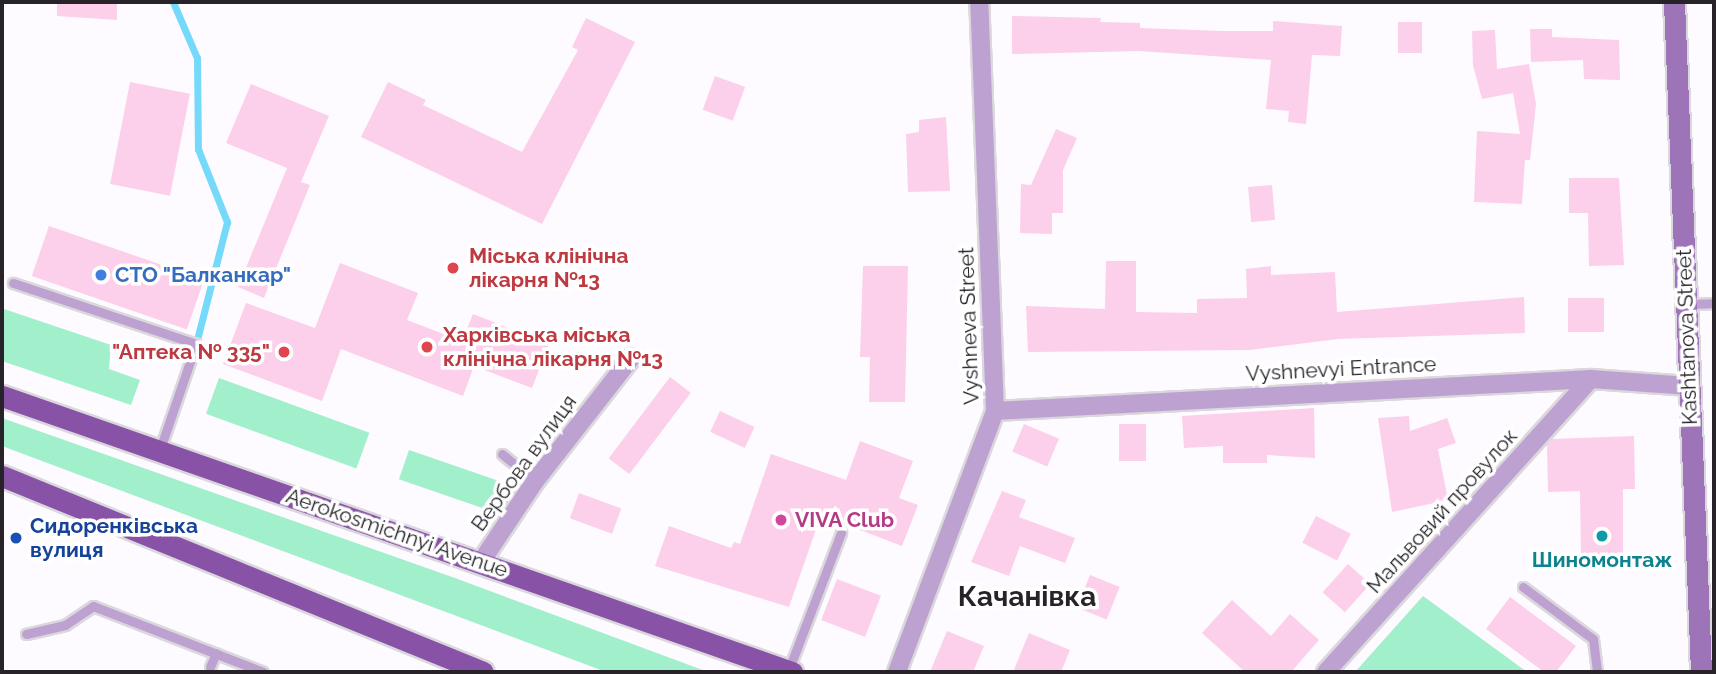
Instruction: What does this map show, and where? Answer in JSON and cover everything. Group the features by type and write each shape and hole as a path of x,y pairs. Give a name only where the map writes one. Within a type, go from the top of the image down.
{"main road":[{"name":"Aerokosmichnyi Avenue","path":"2,396 790,671"},
{"path":"2,476 454,667 483,672"}],"street":[{"name":"Vyshneva Street","path":"897,672 995,411 979,2"},
{"name":"Kashtanova Street","path":"1674,2 1689,386 1707,640 1701,672"},
{"name":"Вербова вулиця","path":"481,562 535,481 631,358"},
{"name":"Vyshnevyi Entrance","path":"995,411 1591,379 1689,386"},
{"name":"Мальвовий провулок","path":"1326,672 1591,379"}],"lane":[{"path":"13,283 197,344 160,449"},
{"path":"1686,304 1714,303"},
{"path":"502,454 535,481"},
{"path":"790,671 841,533"},
{"path":"1523,587 1592,639 1597,672"},
{"path":"26,634 65,625 93,606 263,672"},
{"path":"210,667 216,653"}],"green space":[{"path":"4,309 111,345 109,369 140,380 131,405 2,361"},
{"path":"219,378 369,433 356,468 206,414"},
{"path":"2,418 455,578 708,672 606,672 2,446"},
{"path":"409,450 517,487 507,516 399,479"},
{"path":"1423,596 1527,672 1355,672"}],"building":[{"path":"57,2 117,2 117,20 57,16"},
{"path":"1012,16 1101,18 1100,22 1140,23 1140,28 1222,31 1273,31 1273,21 1342,26 1340,56 1312,55 1306,124 1288,122 1289,111 1266,109 1271,60 1139,51 1012,54"},
{"path":"586,18 635,42 542,224 361,137 388,82 426,100 423,105 522,152 578,50 572,47"},
{"path":"1398,22 1422,22 1422,53 1398,53"},
{"path":"1530,29 1552,29 1552,37 1619,40 1620,80 1584,79 1583,60 1531,62"},
{"path":"1495,30 1497,69 1529,64 1536,104 1530,160 1525,160 1522,204 1474,202 1477,131 1520,134 1513,93 1482,99 1473,65 1472,31"},
{"path":"715,76 745,87 733,121 703,110"},
{"path":"130,82 190,94 170,196 110,184"},
{"path":"251,84 329,116 301,182 310,185 264,298 238,287 287,168 226,143"},
{"path":"946,117 950,191 908,192 906,134 919,132 919,120"},
{"path":"1056,129 1077,138 1063,170 1063,213 1052,213 1052,234 1020,233 1021,184 1031,185"},
{"path":"1569,178 1619,178 1624,265 1589,266 1588,213 1569,213"},
{"path":"1272,185 1275,220 1251,222 1248,187"},
{"path":"49,226 204,279 187,330 32,276"},
{"path":"1106,261 1136,261 1136,312 1197,313 1197,299 1247,298 1246,269 1271,266 1271,275 1335,272 1337,312 1524,297 1525,333 1338,339 1249,350 1028,352 1026,306 1105,309"},
{"path":"340,263 418,293 407,320 462,341 473,314 549,344 532,388 474,366 463,396 341,349 322,401 223,364 246,303 315,328"},
{"path":"863,266 908,266 905,402 869,402 870,357 860,357"},
{"path":"1568,298 1604,298 1604,332 1568,332"},
{"path":"670,377 691,393 629,474 609,458"},
{"path":"1314,408 1315,458 1267,455 1267,463 1223,463 1223,446 1184,448 1182,416"},
{"path":"720,411 754,427 745,448 710,432"},
{"path":"1409,416 1410,431 1447,418 1456,443 1438,449 1448,500 1392,512 1378,418"},
{"path":"1024,424 1059,439 1047,466 1012,452"},
{"path":"1119,424 1146,424 1146,461 1119,461"},
{"path":"1634,436 1635,489 1623,489 1623,555 1581,556 1580,491 1548,492 1547,445 1552,439"},
{"path":"860,441 913,461 899,498 918,505 902,546 821,515 789,607 655,566 669,526 731,548 734,542 740,544 771,454 846,480"},
{"path":"1002,491 1026,500 1019,517 1075,538 1065,563 1020,546 1009,576 971,562"},
{"path":"579,493 621,508 612,534 570,518"},
{"path":"1316,516 1351,534 1337,560 1302,543"},
{"path":"1348,564 1370,584 1345,612 1323,592"},
{"path":"1090,575 1120,587 1107,619 1077,607"},
{"path":"837,579 881,596 865,637 821,620"},
{"path":"1510,597 1576,646 1556,672 1544,672 1486,629"},
{"path":"1232,600 1271,636 1290,614 1319,640 1291,672 1245,672 1202,633"},
{"path":"947,631 984,646 973,672 930,672"},
{"path":"1029,633 1070,650 1061,672 1013,672"}],"waterway":[{"path":"173,2 197,58 198,149 227,222 196,344"}],"place":[{"name":"Міська клінічна лікарня №13","path":"453,268"},
{"name":"СТО \"Балканкар\"","path":"101,275"},
{"name":"Харківська міська клінічна лікарня №13","path":"427,347"},
{"name":"\"Аптека № 335\"","path":"284,352"},
{"name":"VIVA Club","path":"781,520"},
{"name":"Шиномонтаж","path":"1602,536"},
{"name":"Сидоренківська вулиця","path":"16,538"}],"district":[{"name":"Качанівка","path":"1027,597"}]}
